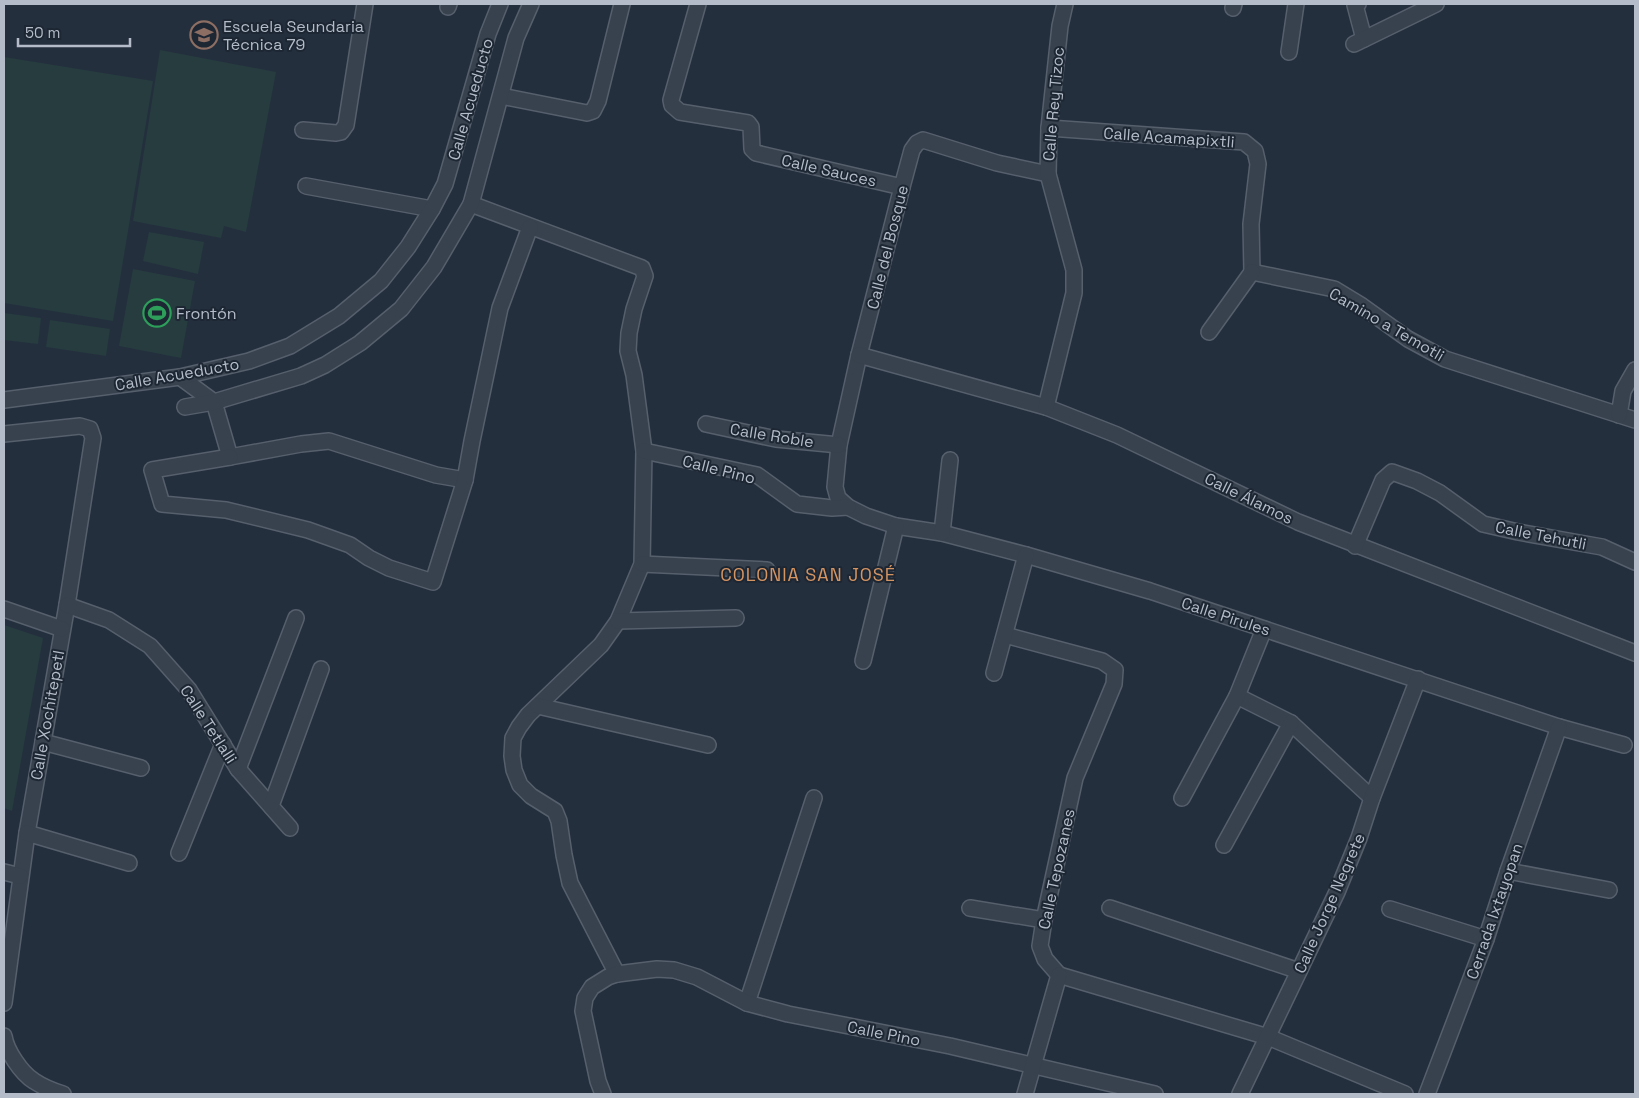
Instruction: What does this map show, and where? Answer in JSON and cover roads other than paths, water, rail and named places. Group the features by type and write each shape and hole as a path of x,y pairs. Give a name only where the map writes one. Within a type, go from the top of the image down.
{"street":[{"path":"303,130 336,133 342,132 346,125 365,4"},
{"name":"Calle Acueducto","path":"4,400 180,377 249,361 290,346 339,316 381,281 408,247 445,184 488,34 500,4"},
{"name":"Calle Acueducto","path":"185,407 214,402 301,376 325,365 360,343 401,309 434,267 471,204 516,38 531,4"},
{"path":"501,96 586,114 593,111 598,101 622,4"},
{"name":"Calle Sauces","path":"698,4 671,100 672,105 680,112 748,122 751,128 752,149 756,153 902,187"},
{"name":"Calle Rey Tizoc","path":"1046,408 1074,293 1074,270 1048,174 1049,128 1060,26 1065,4"},
{"path":"1289,52 1296,4"},
{"path":"1358,4 1355,5 1359,42 1436,4"},
{"name":"Calle Acamapixtli","path":"1049,128 1244,142 1255,151 1258,164 1251,224 1252,272"},
{"name":"Calle del Bosque","path":"848,507 838,498 835,487 839,445 859,355 912,150 917,143 923,140 997,163 1048,174"},
{"path":"306,186 432,209"},
{"path":"471,204 642,268 645,276 634,309 628,352 634,375 644,451 642,564 618,621 601,645 528,715 513,738 512,756 514,770 520,785 530,796 555,811 560,821 570,883 617,974"},
{"path":"465,480 436,475 329,441 301,444 152,470 162,504 226,510 308,530 350,545 369,558 389,568 433,582 465,480 500,308 530,227"},
{"path":"1209,332 1252,272"},
{"name":"Camino a Temotli","path":"1252,272 1334,289 1408,338 1445,358 1635,420"},
{"name":"Calle Álamos","path":"859,355 1046,408 1117,435 1298,522 1355,546 1635,654"},
{"path":"1619,415 1624,391 1635,370"},
{"path":"180,377 214,402 230,457"},
{"name":"Calle Roble","path":"706,424 776,439 839,445"},
{"name":"Calle Xochitepetl","path":"4,434 80,426 90,429 93,438 67,605 20,876 4,1003"},
{"name":"Calle Pino","path":"644,451 757,475 797,504 832,508 848,507"},
{"path":"942,533 950,460"},
{"name":"Calle Tehutli","path":"1355,546 1383,480 1392,472 1417,481 1440,493 1483,524 1602,547 1635,562"},
{"name":"Calle Pirules","path":"848,507 896,526 942,533 1150,591 1559,727 1624,745"},
{"path":"863,661 896,526"},
{"path":"994,673 1026,555"},
{"path":"642,564 767,570"},
{"name":"Calle Tetlalli","path":"67,605 109,620 150,646 190,690 238,769 290,828"},
{"path":"4,609 62,629"},
{"path":"238,769 296,618"},
{"path":"618,621 736,618"},
{"path":"1182,798 1237,696 1264,629"},
{"name":"Calle Tepozanes","path":"1005,635 1102,661 1115,670 1114,684 1075,778 1044,920 1040,946 1045,960 1059,975"},
{"path":"271,806 321,669"},
{"name":"Calle Jorge Negrete","path":"1240,1094 1337,892 1418,679"},
{"path":"1237,696 1291,723 1372,798"},
{"path":"538,706 708,745"},
{"path":"1224,845 1291,723"},
{"name":"Cerrada Ixtayopan","path":"1427,1094 1486,939 1559,727"},
{"path":"43,742 141,768"},
{"path":"179,853 223,744"},
{"path":"747,1003 814,798"},
{"path":"27,833 129,863"},
{"path":"1508,871 1609,890"},
{"path":"4,872 20,876"},
{"path":"970,908 1044,920"},
{"path":"1110,908 1299,971"},
{"path":"1390,909 1486,939"},
{"name":"Calle Pino","path":"603,1094 598,1080 583,1011 585,998 592,987 608,977 617,974 657,969 674,970 696,977 747,1003 788,1014 950,1046 1155,1094"},
{"path":"1025,1094 1059,975 1268,1037 1405,1094"},
{"path":"4,1036 5,1045 17,1064 32,1080 47,1091 63,1094"}],"place":[{"name":"Escuela Seundaria Técnica 79","path":"204,35"},
{"name":"Frontón","path":"157,313"}],"district":[{"name":"COLONIA SAN JOSÉ","path":"808,575"}]}
